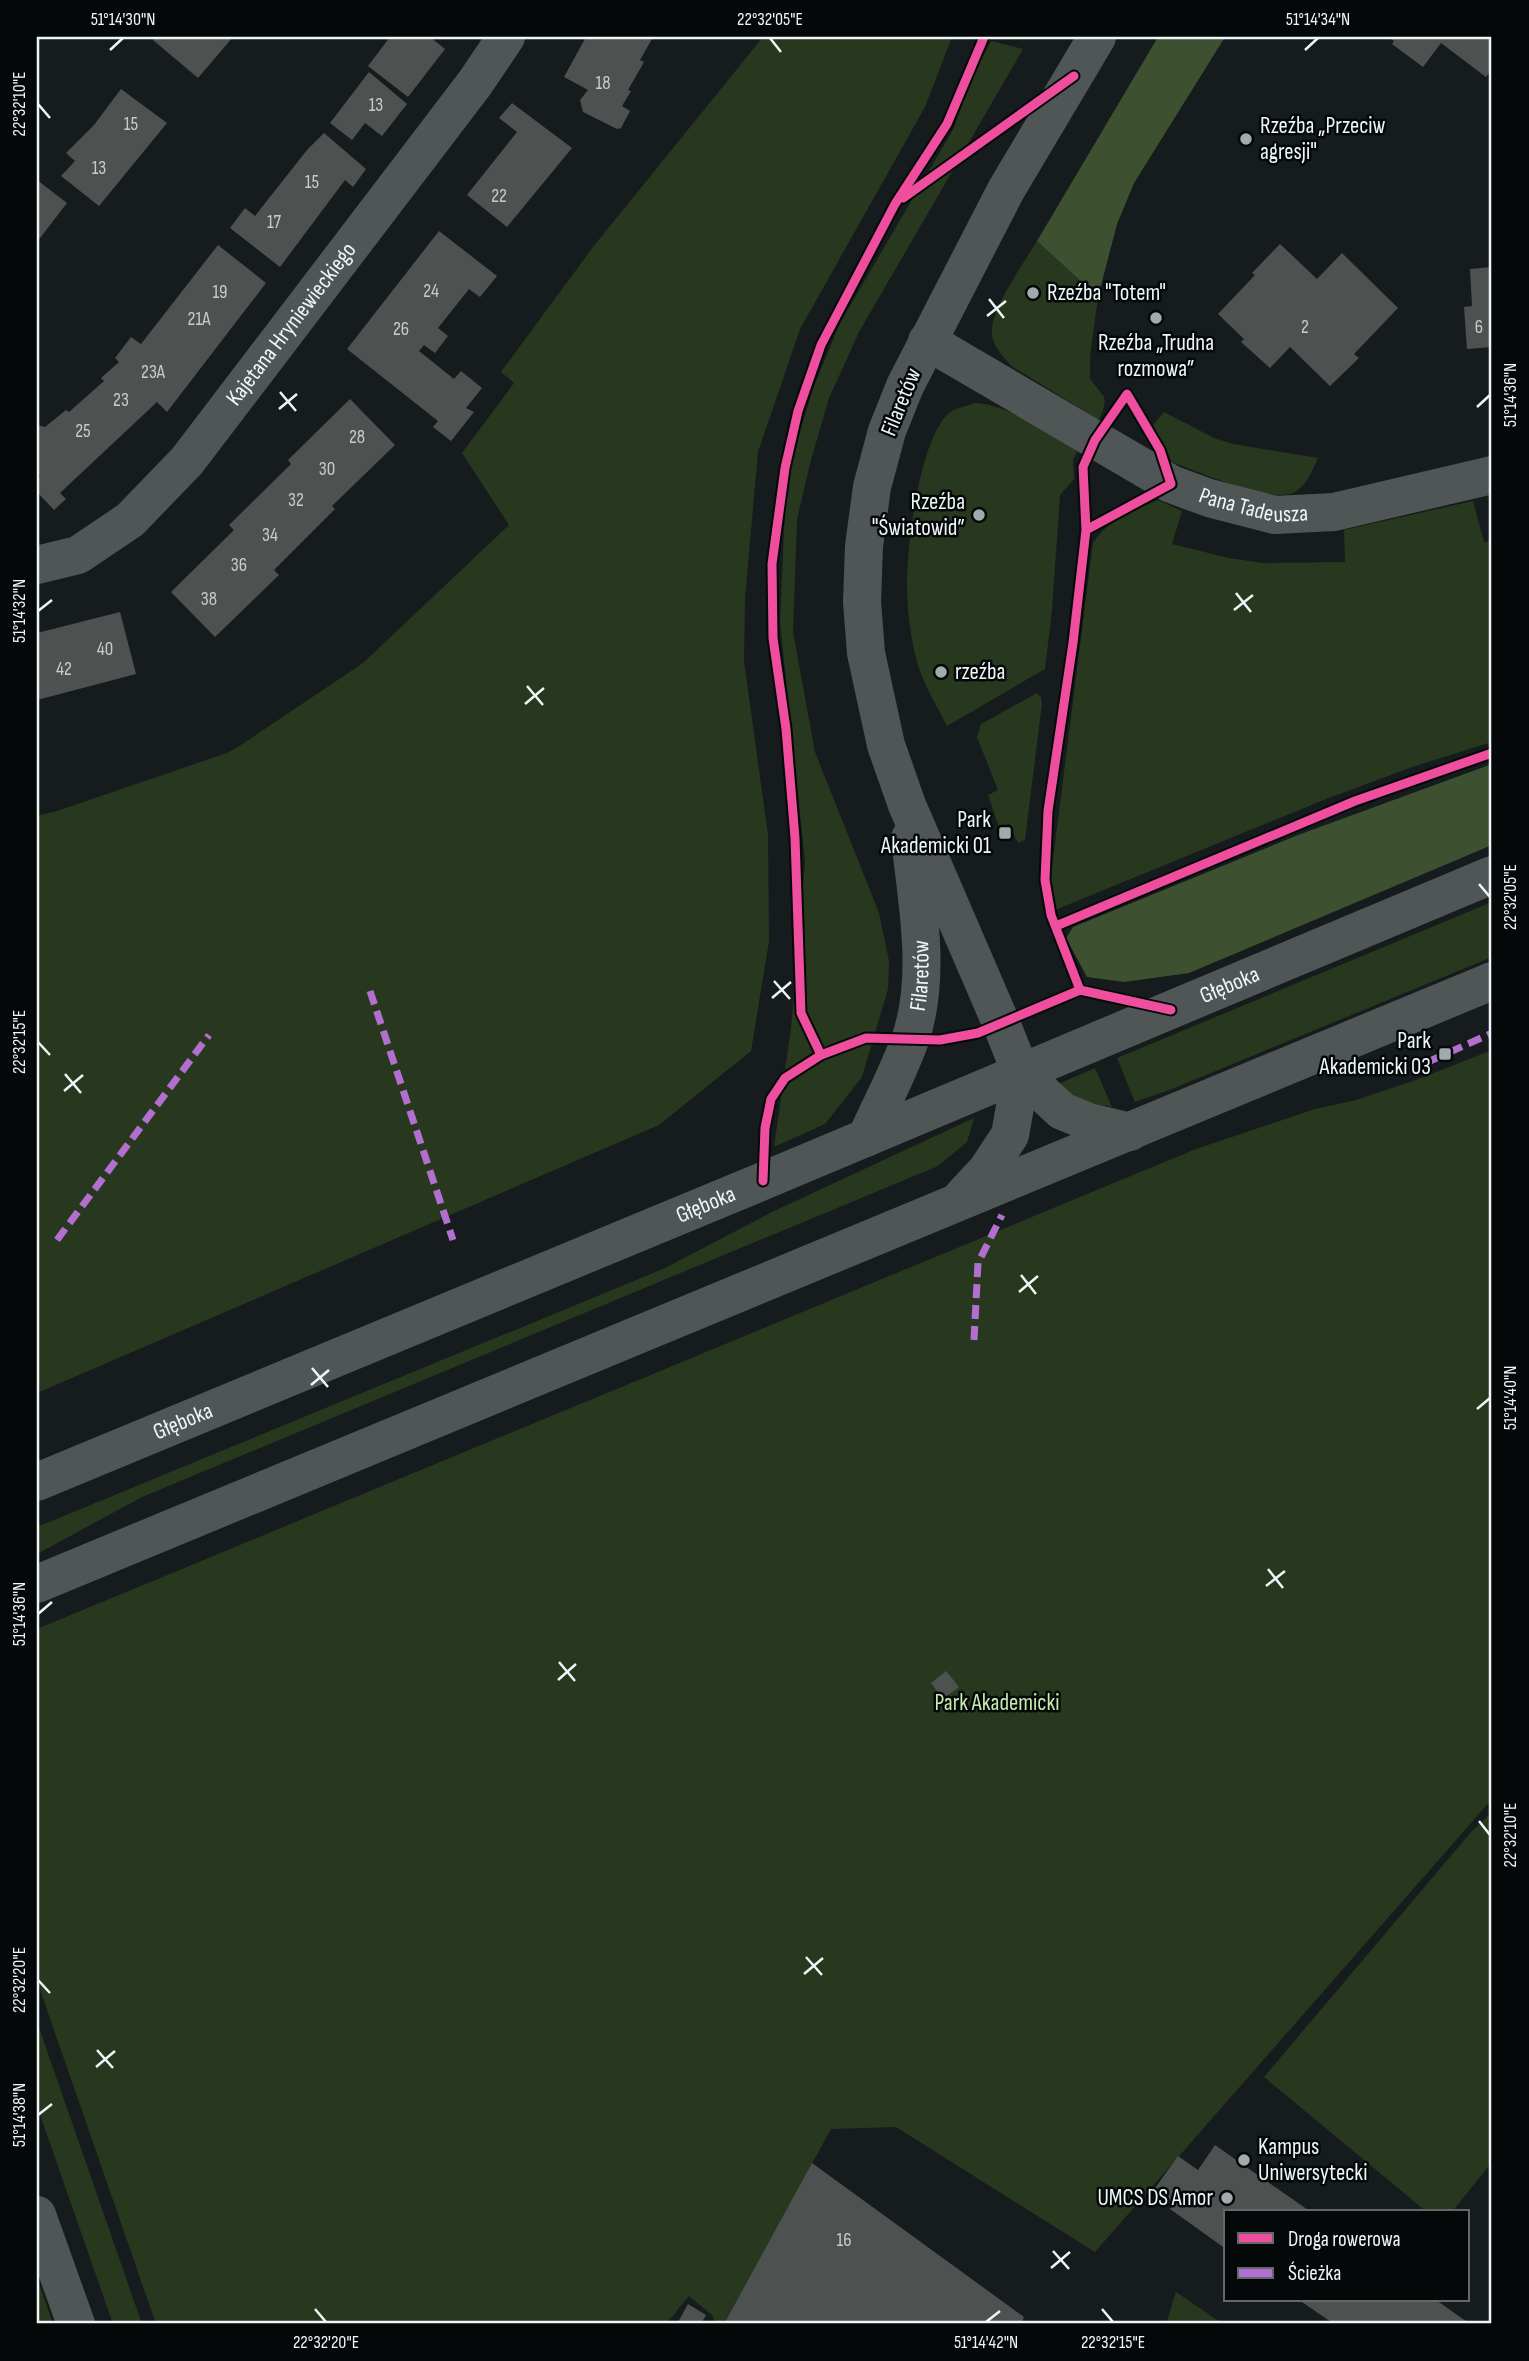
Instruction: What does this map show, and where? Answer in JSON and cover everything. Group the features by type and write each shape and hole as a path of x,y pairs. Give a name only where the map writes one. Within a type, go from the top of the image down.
{"main road":[{"name":"Kajetana Hryniewieckiego","path":"37,565 78,555 130,520 187,461 475,83 506,37"},
{"name":"Filaretów","path":"1092,38 1006,190 927,341 887,431 872,487 862,602 866,653 886,745 907,805 1021,1073 1062,1111 1089,1122 1130,1132"},
{"name":"Pana Tadeusza","path":"927,341 1162,479 1209,498 1275,515 1334,512 1492,475"},
{"name":"Filaretów","path":"866,1138 911,1039 923,968 907,805"},
{"name":"Głęboka","path":"37,1482 1492,875"},
{"path":"37,1584 1492,981"},
{"path":"956,1204 987,1170 1010,1135 1021,1073"},
{"path":"37,2215 76,2324"}],"green space":[{"path":"763,37 952,37 925,107 800,329 758,452 745,598 744,661 768,835 769,941 751,1051 659,1125 37,1393 37,816 227,753 238,747 363,663 509,525 462,453 514,383 501,372 593,247"},
{"path":"1158,37 1225,37 1134,183 1117,224 1098,297 1037,241"},
{"path":"991,41 1023,49 859,332 829,398 797,519 793,632 815,752 879,913 889,961 888,989 862,1077 825,1124 774,1147 791,1028 805,862 780,622 785,508 794,451 813,389 840,323 954,128 969,83"},
{"path":"1037,241 1098,297 1090,356 1090,378 1105,400 1099,420 1013,367 993,340 993,325 1001,301"},
{"path":"976,403 1016,415 1077,451 1073,461 1074,479 1060,495 1045,669 947,726 924,682 913,646 907,593 909,546 916,496 937,429 947,415 956,409"},
{"path":"1164,412 1214,438 1233,444 1318,458 1305,482 1293,493 1268,494 1233,485 1172,462 1153,425"},
{"path":"1158,500 1182,511 1172,544 1262,563 1345,562 1344,530 1473,501 1484,542 1492,541 1492,742 1412,767 1326,799 1055,910 1051,896 1051,875 1093,543 1114,522"},
{"path":"1037,693 1042,704 1025,840 1018,843 1009,824 999,827 988,795 998,790 977,737 981,724"},
{"path":"1492,764 1492,845 1189,973 1124,982 1087,977 1066,938 1073,927 1298,835"},
{"path":"1492,902 1492,957 1135,1102 1117,1058"},
{"name":"Park Akademicki","path":"1492,1050 1492,1799 1095,2252 896,2127 831,2129 724,2324 716,2324 712,2315 689,2296 666,2324 156,2324 37,1981 37,1629 1196,1149 1315,1109 1356,1100 1416,1080"},
{"path":"1095,1068 1112,1107 1084,1102 1056,1085"},
{"path":"974,1118 967,1142 938,1166 142,1497 37,1554 37,1527 663,1269 772,1212"},
{"path":"1492,1812 1492,2162 1454,2210 1425,2210 1264,2077 1471,1832"},
{"path":"37,2022 142,2324 113,2324 37,2106"},
{"path":"37,2278 53,2324 37,2324"},
{"path":"1176,2292 1223,2324 1166,2324"}],"building":[{"path":"156,37 233,37 198,78 153,40"},
{"path":"390,37 430,37 445,49 408,97 368,66"},
{"path":"586,37 653,37 640,60 644,62 622,106 630,111 621,128 617,129 583,112 580,100 588,90 564,77"},
{"path":"1389,37 1492,37 1492,69 1486,77 1441,43 1423,67 1392,44 1394,41"},
{"path":"369,72 407,104 382,136 365,123 352,140 330,123"},
{"path":"121,89 167,123 99,206 61,176 75,161 66,153 94,125"},
{"path":"512,103 572,148 507,227 467,195 517,132 499,118"},
{"path":"324,133 366,169 353,187 345,180 280,267 230,228 245,208 255,216 307,150"},
{"path":"37,180 67,203 37,242"},
{"path":"439,231 497,276 480,297 469,289 438,328 448,336 435,353 424,345 419,351 454,379 461,371 482,388 466,408 474,412 451,441 433,427 438,421 347,349"},
{"path":"1280,244 1317,279 1342,253 1398,308 1354,354 1359,358 1330,386 1290,347 1270,368 1241,342 1244,339 1218,314"},
{"path":"218,245 266,283 167,412 157,402 60,493 66,499 54,510 37,492 37,480 40,476 37,473 37,425 45,427 66,410 69,412 104,381 101,378 119,362 115,358 131,337 141,344"},
{"path":"1492,267 1492,347 1467,349 1464,307 1472,306 1470,269"},
{"path":"350,399 395,445 332,506 335,509 274,570 279,575 215,637 171,592 234,530 229,525 291,464 288,460"},
{"path":"120,612 136,674 37,700 37,633"},
{"path":"946,1671 959,1687 943,1699 931,1683"},
{"name":"UMCS DS Amor","path":"1215,2145 1308,2210 1224,2210 1224,2248 1170,2209 1173,2205 1153,2191 1178,2156 1198,2170"},
{"path":"812,2163 1024,2317 1021,2324 724,2324"},
{"path":"1302,2302 1439,2302 1470,2324 1334,2324"},
{"path":"688,2304 706,2315 701,2324 677,2324"}],"marked path":[{"path":"370,991 453,1240"},
{"path":"1430,1061 1492,1033"},
{"path":"57,1240 209,1035"},
{"path":"974,1340 978,1263 1002,1215"}],"cycle path":[{"path":"821,1055 801,1013 795,838 786,729 773,638 772,564 785,468 798,411 821,345 895,204 947,124 984,37"},
{"path":"903,198 1074,76"},
{"path":"763,1181 765,1128 771,1099 785,1078 821,1055 866,1038 940,1040 978,1033 1080,990 1051,915 1045,880 1048,811 1073,643 1086,530 1083,467 1095,440 1127,394 1160,450 1171,484 1086,530"},
{"path":"1056,926 1355,801 1492,753"},
{"path":"1080,990 1171,1010"}],"place":[{"name":"Rzeźba „Przeciw agresji\"","path":"1246,139"},
{"name":"Rzeźba \"Totem\"","path":"1033,293"},
{"name":"Rzeźba „Trudna rozmowa”","path":"1156,318"},
{"name":"Rzeźba \"Światowid”","path":"979,515"},
{"name":"rzeźba","path":"941,672"},
{"name":"Park Akademicki 01","path":"1005,833"},
{"name":"Park Akademicki 03","path":"1445,1054"},
{"name":"Kampus Uniwersytecki","path":"1244,2160"},
{"name":"UMCS DS Amor","path":"1227,2198"}]}
